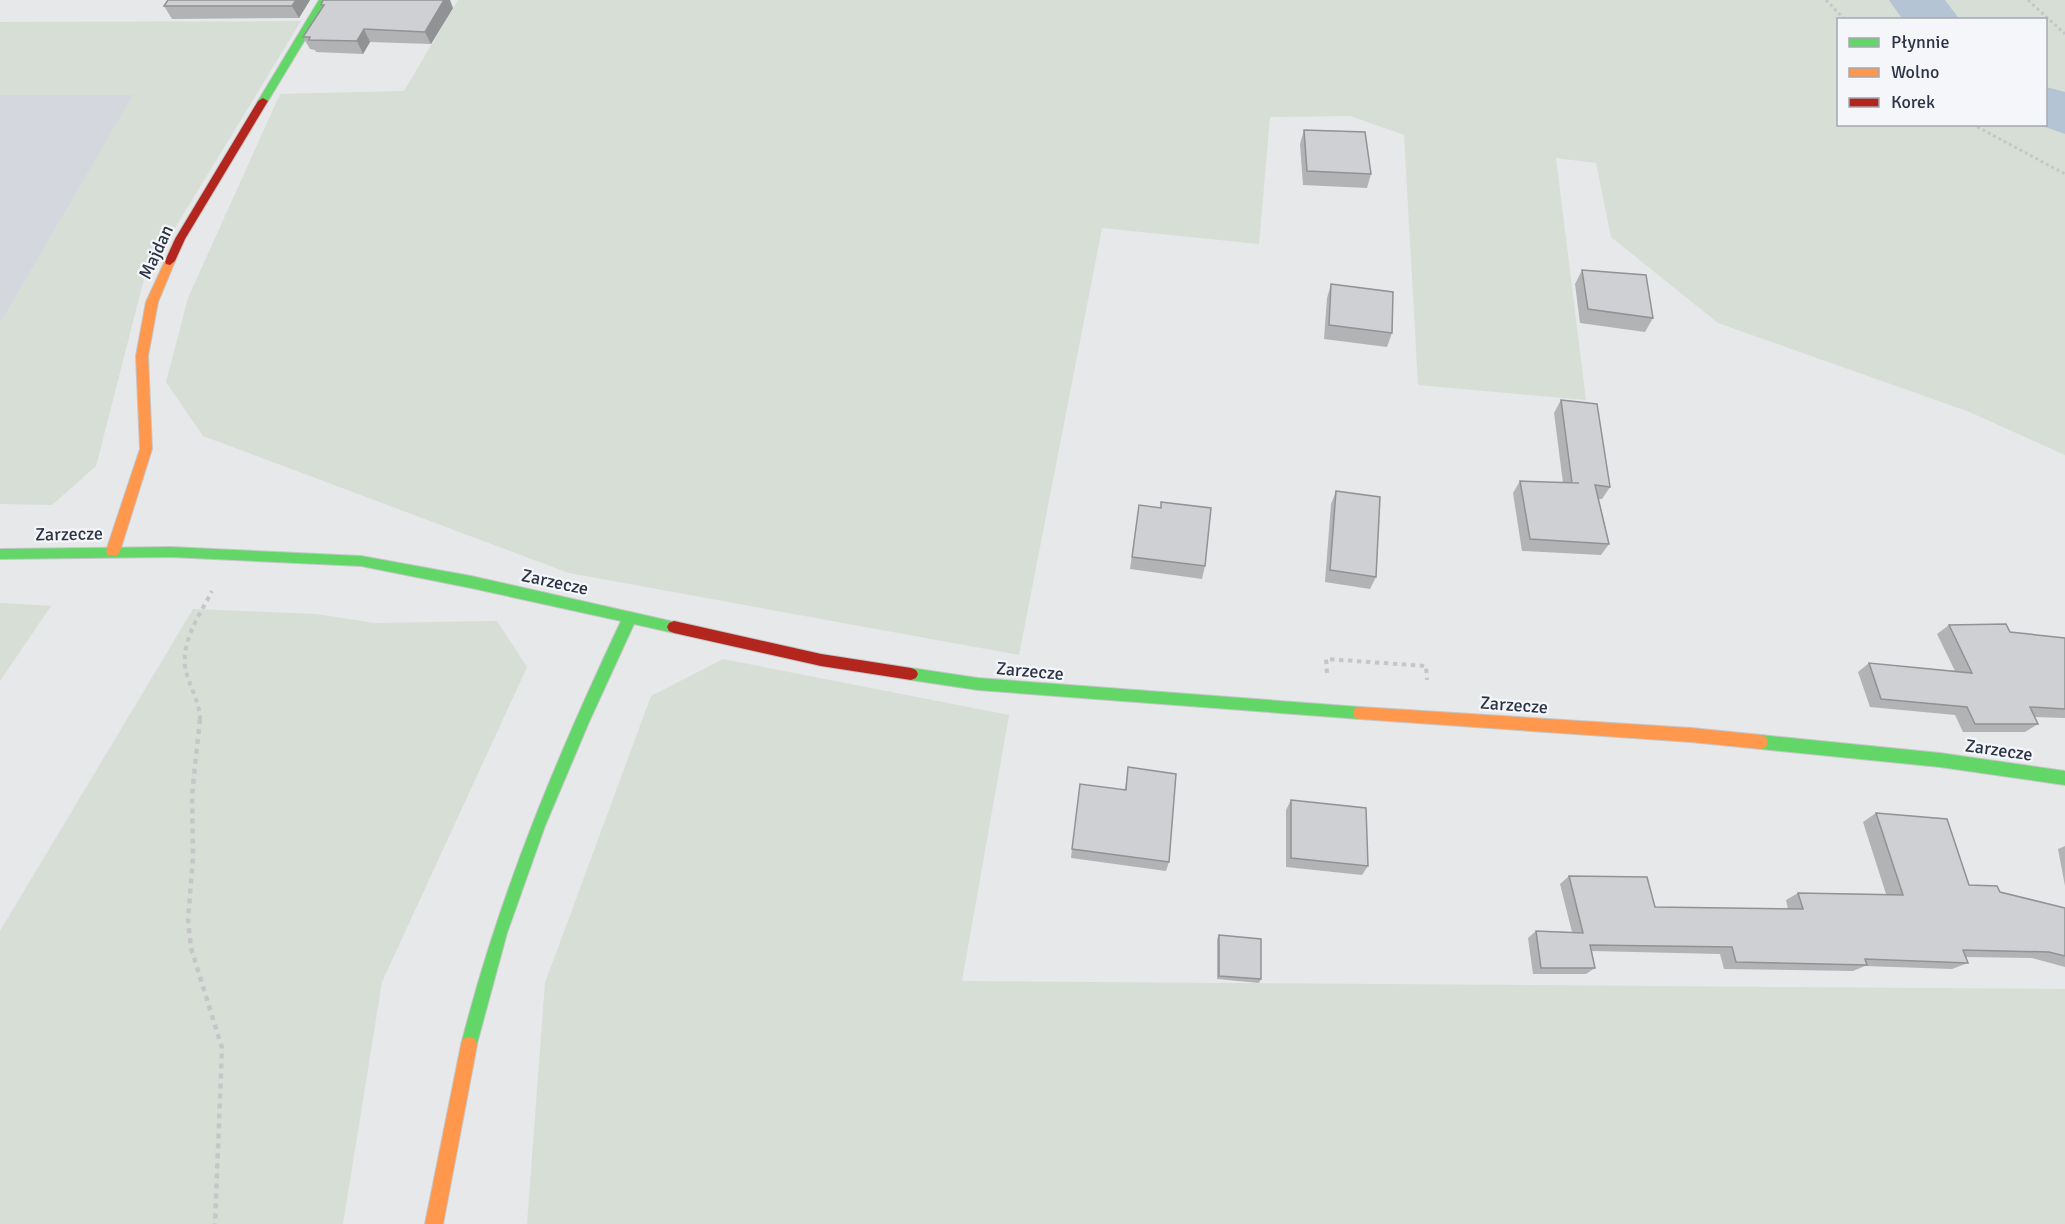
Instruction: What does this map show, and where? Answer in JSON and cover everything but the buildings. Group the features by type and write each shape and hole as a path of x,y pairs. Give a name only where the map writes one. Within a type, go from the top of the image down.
{"street":[{"name":"Majdan","path":"114,551 146,449 142,356 152,302 180,239 324,0"},
{"name":"Zarzecze","path":"0,554 114,551 361,561 630,617 821,660 978,684 1172,700 1691,735 1940,760 2065,778"},
{"path":"434,1224 453,1116 481,995 503,918 568,748 630,617"}],"path":[{"path":"1827,0 1843,18"},
{"path":"2028,0 2065,34"},
{"path":"1976,126 2065,174"},
{"path":"213,589 188,638 185,665 200,711 201,734 192,795 193,857 189,929 191,948 222,1048 215,1224"}],"shaded area":[{"path":"458,0 2065,0 2065,455 1967,411 1718,323 1611,237 1596,163 1556,158 1586,400 1418,385 1404,135 1350,116 1270,117 1259,244 1102,228 1019,655 569,573 203,436 166,382 188,298 280,94 404,91"},
{"path":"301,21 144,279 96,466 52,505 0,504 0,324 133,95 0,95 0,22"},
{"path":"134,94 0,324 0,95"},
{"path":"0,603 51,606 0,681"},
{"path":"193,609 316,614 374,623 497,621 527,667 382,982 343,1224 0,1224 0,931"},
{"path":"723,659 1009,715 962,981 2065,989 2065,1224 527,1224 545,983 651,696"}],"waterway":[{"path":"1916,0 1931,18"},
{"path":"2047,106 2065,116"}],"traffic: fast":[{"path":"263,101 324,0"},
{"path":"0,554 171,552 361,561 471,582 674,627"},
{"path":"469,1045 500,933 538,826 630,617"},
{"path":"911,674 978,684 1360,713"},
{"path":"1761,742 1940,760 2065,778"}],"traffic: slow":[{"path":"113,551 146,449 142,356 152,302 170,261"},
{"path":"1360,713 1691,735 1761,742"},
{"path":"434,1224 469,1045"}],"traffic: jam":[{"path":"170,261 180,239 263,101"},
{"path":"674,627 821,660 911,674"}]}
